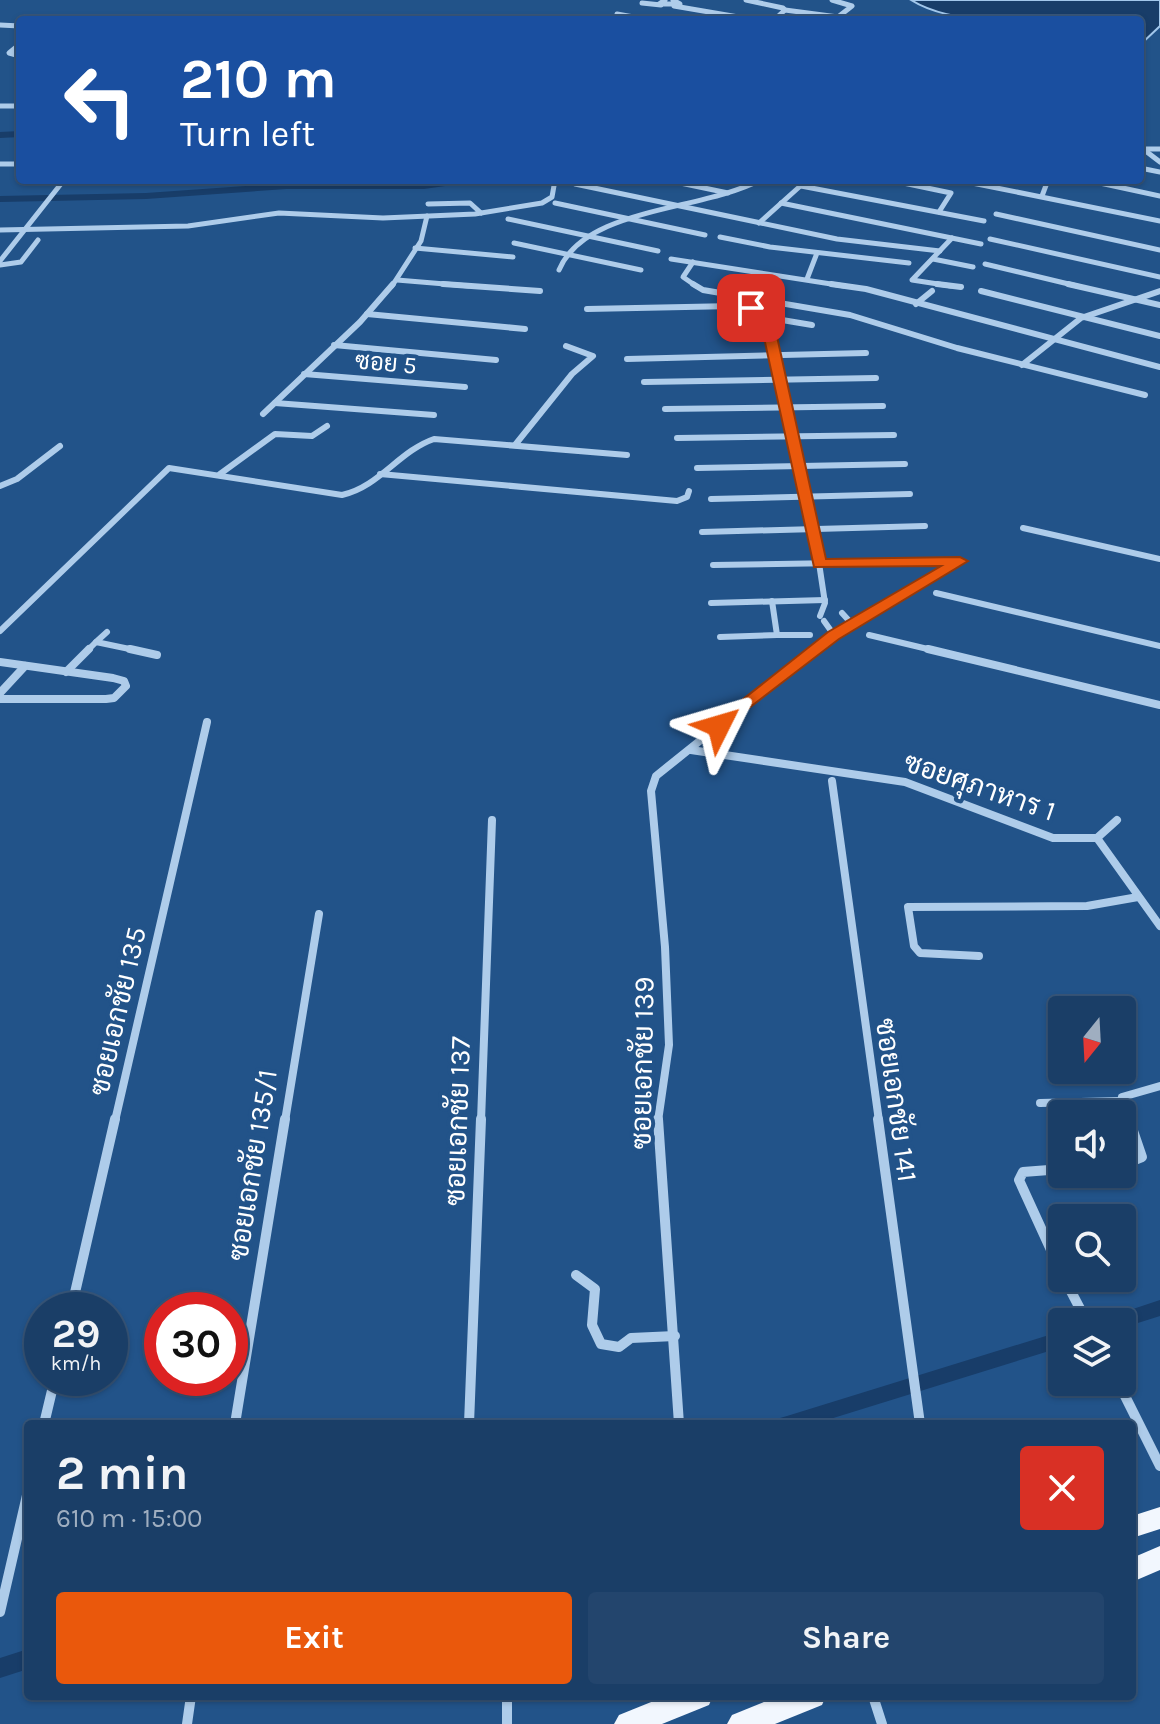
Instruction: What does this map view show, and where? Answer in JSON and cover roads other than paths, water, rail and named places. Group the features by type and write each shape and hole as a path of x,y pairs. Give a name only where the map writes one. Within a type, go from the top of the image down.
{"main road":[{"path":"1136,1526 1160,1518"},
{"path":"1136,1568 1160,1558"},
{"path":"629,1724 689,1700"},
{"path":"742,1724 802,1700"}],"street":[{"path":"675,3 689,0"},
{"path":"746,0 785,10 830,16"},
{"path":"832,0 852,6 839,16"},
{"path":"642,3 662,1 737,16"},
{"path":"778,16 785,10"},
{"path":"617,14 628,16"},
{"path":"0,263 61,184"},
{"path":"0,230 188,226 279,213 427,216 481,213 542,203 552,197 554,184"},
{"path":"575,184 837,239 940,251"},
{"path":"686,184 731,193"},
{"path":"701,187 704,184"},
{"path":"559,270 565,254 587,235 628,219 684,207 751,184"},
{"path":"908,184 951,193 939,212"},
{"path":"978,184 1160,221"},
{"path":"1042,196 1046,184"},
{"path":"1104,184 1160,196"},
{"path":"759,223 801,186 984,221"},
{"path":"428,204 470,203 481,213"},
{"path":"555,203 705,235"},
{"path":"781,203 981,244"},
{"path":"996,214 1160,250"},
{"path":"263,414 367,314 397,280 415,248 427,216"},
{"path":"508,219 658,251"},
{"path":"720,237 817,253 909,263"},
{"path":"952,238 912,280 961,287"},
{"path":"990,239 1160,277"},
{"path":"0,263 21,262 38,240"},
{"path":"514,243 641,270"},
{"path":"415,248 513,257"},
{"path":"807,279 817,253"},
{"path":"671,259 866,289 1160,367"},
{"path":"933,259 973,267"},
{"path":"693,262 683,277 703,290 850,315 1022,365 1145,395"},
{"path":"985,264 1160,305"},
{"path":"397,280 540,291"},
{"path":"916,304 932,291"},
{"path":"981,291 1160,336"},
{"path":"1022,365 1081,318 1139,301 1160,291"},
{"path":"587,309 734,306 751,308 759,317 812,325"},
{"path":"367,314 525,329"},
{"path":"759,317 758,323 769,332 775,354 806,497 825,602 822,619 834,635"},
{"path":"334,345 496,360"},
{"path":"515,445 572,374 593,356 566,346"},
{"path":"627,359 866,353"},
{"name":"ซอย 5","path":"304,374 465,387"},
{"path":"644,382 876,378"},
{"path":"275,403 434,415"},
{"path":"665,409 883,406"},
{"path":"220,474 275,434 312,436 327,426"},
{"path":"677,438 894,435"},
{"path":"0,631 163,472 175,467 342,495 357,492 420,442 434,439 627,455"},
{"path":"0,486 18,479 38,457 60,446"},
{"path":"697,468 905,464"},
{"path":"380,474 677,501 687,497 689,491"},
{"path":"711,499 910,494"},
{"path":"702,532 925,526"},
{"path":"1023,528 1160,559"},
{"name":"ซอยเอกชัย 139","path":"679,1420 658,1116 669,1045 665,947 651,791 656,776 834,635 960,561 819,563"},
{"path":"713,565 819,563"},
{"path":"936,593 1160,646"},
{"path":"772,601 777,635"},
{"path":"711,603 825,602 835,607"},
{"path":"842,613 852,624"},
{"path":"66,672 107,632"},
{"path":"720,637 810,635"},
{"path":"869,635 1160,705"},
{"path":"96,642 157,655"},
{"path":"0,662 113,678 124,681 126,686 114,698 106,699 0,699"},
{"path":"0,693 25,666"},
{"name":"ซอยเอกชัย 135","path":"75,1292 207,722"},
{"name":"ซอยศุภาหาร 1","path":"691,750 905,782 1053,838 1097,838"},
{"name":"ซอยเอกชัย 141","path":"832,781 908,1353 920,1420"},
{"name":"ซอยเอกชัย 137","path":"469,1420 492,820"},
{"path":"1117,820 1097,838 1160,926"},
{"path":"979,956 920,953 914,946 908,907 1087,906 1138,897"},
{"name":"ซอยเอกชัย 135/1","path":"236,1420 319,914"},
{"path":"1122,1100 1127,1094 1160,1086"},
{"path":"1040,1103 1048,1103"},
{"path":"1136,1141 1142,1157 1136,1163"},
{"path":"1048,1170 1023,1172 1019,1180 1048,1243"},
{"path":"576,1275 595,1289 593,1333 601,1344 619,1347 631,1338 675,1336"},
{"path":"45,1420 51,1396"},
{"path":"1125,1396 1160,1466"},
{"path":"0,1612 24,1508"},
{"path":"187,1724 190,1700"},
{"path":"507,1700 507,1724"},
{"path":"874,1700 882,1724"}],"water":[{"path":"911,0 1160,0 1160,26 1144,41 1144,16 956,16"}],"waterway":[{"path":"0,135 16,134"},
{"path":"0,199 146,196 286,186 438,184"},
{"path":"1136,1316 1160,1308"},
{"path":"800,1420 1048,1343"},
{"path":"0,1668 24,1660"}]}
